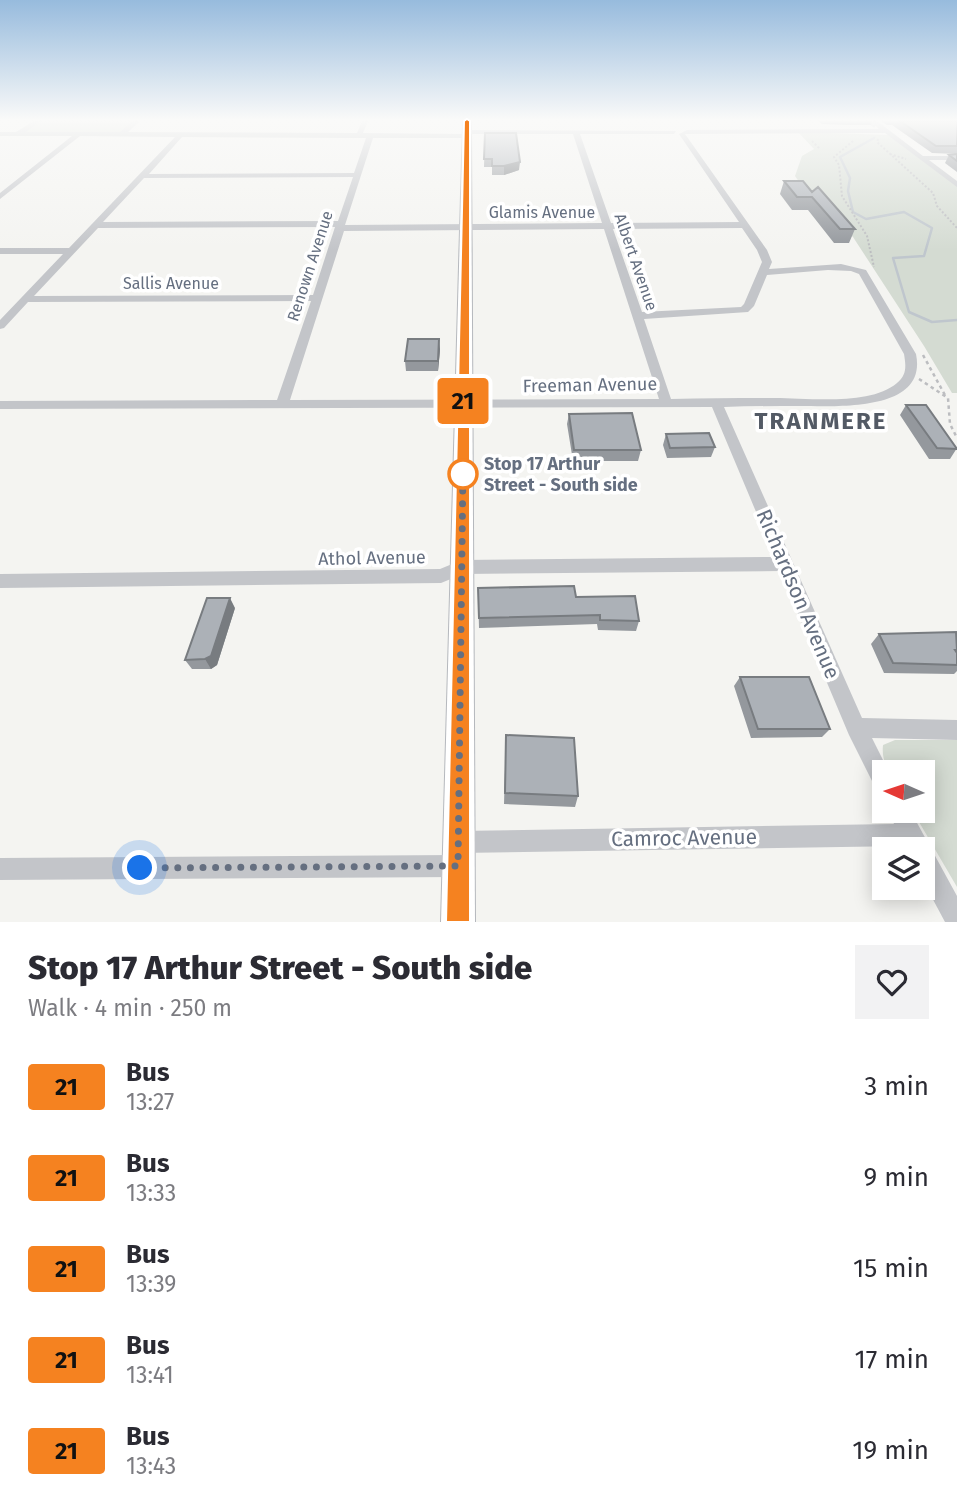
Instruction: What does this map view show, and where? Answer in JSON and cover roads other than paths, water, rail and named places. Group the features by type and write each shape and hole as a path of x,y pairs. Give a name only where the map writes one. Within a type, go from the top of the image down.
{"street":[{"path":"0,197 41,164"},
{"path":"0,327 153,164"},
{"name":"Renown Avenue","path":"282,405 359,164"},
{"path":"458,922 467,164"},
{"name":"Albert Avenue","path":"587,164 666,401"},
{"path":"637,316 744,310 749,306 766,257 702,164"},
{"path":"928,164 957,185"},
{"path":"142,176 356,175"},
{"name":"Glamis Avenue","path":"95,225 745,225"},
{"path":"0,251 71,251"},
{"name":"Freeman Avenue","path":"0,405 869,400 890,395 911,374 914,365 911,354 863,272 843,266 776,274 763,272"},
{"name":"Sallis Avenue","path":"26,299 317,298"},
{"name":"Richardson Avenue","path":"716,402 872,761"},
{"name":"Athol Avenue","path":"0,581 441,576 462,566 785,564"},
{"path":"856,728 957,730"},
{"name":"Camroc Avenue","path":"458,842 872,842"},
{"path":"0,869 458,866"},
{"path":"935,879 957,920"}],"waterway":[{"path":"843,164 850,178 848,191 853,212 866,219 904,212 932,228 924,256 893,258 909,312 932,322 957,320"}],"place":[{"name":"Stop 17 Arthur Street - South side","path":"463,474"}],"district":[{"name":"TRANMERE","path":"821,421"}]}
